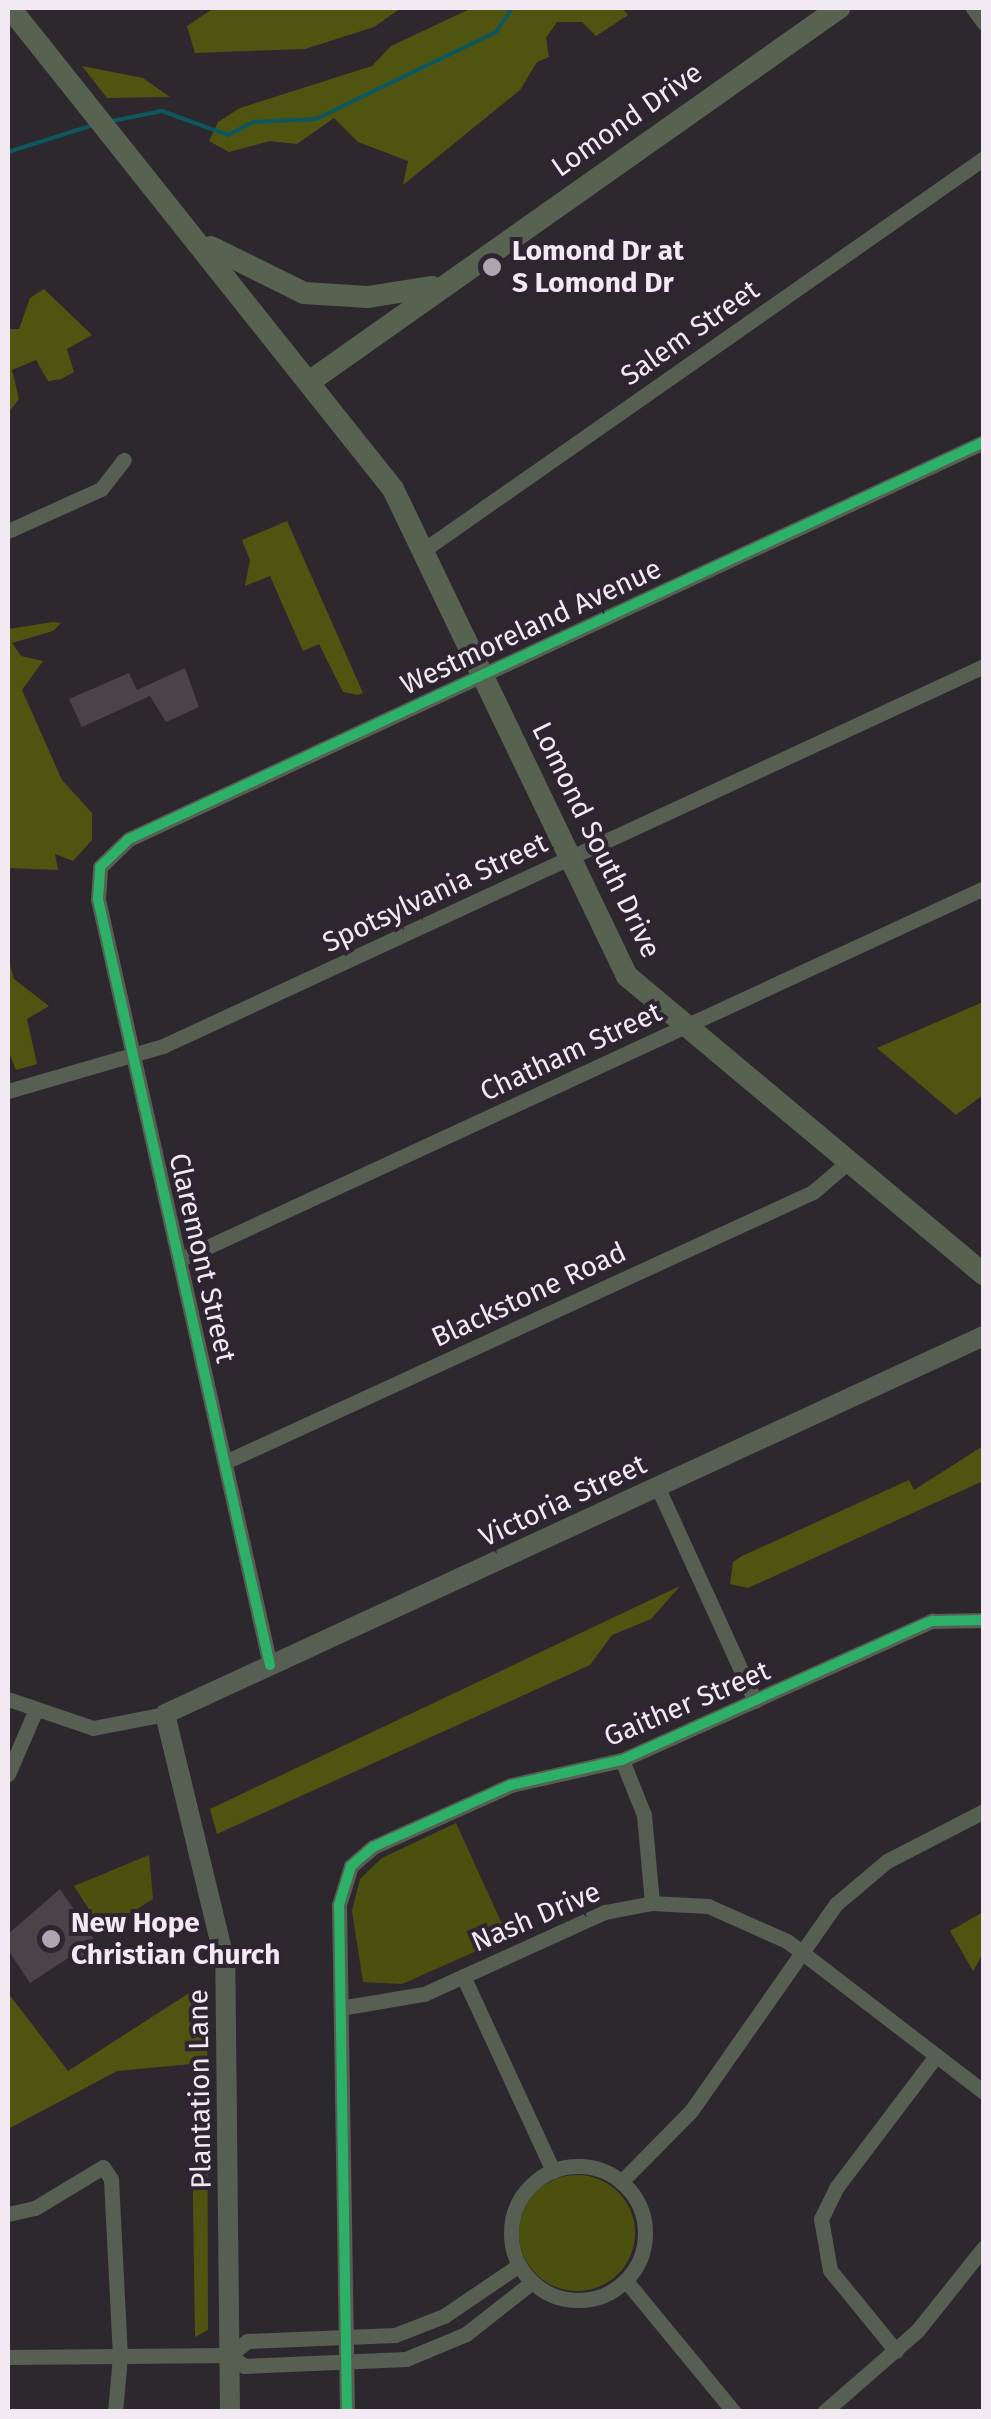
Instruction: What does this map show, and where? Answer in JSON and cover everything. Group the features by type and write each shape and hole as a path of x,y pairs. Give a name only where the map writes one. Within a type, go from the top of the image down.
{"main road":[{"name":"Lomond Drive","path":"10,8 308,382 839,8"},
{"name":"Lomond Drive","path":"184,225 251,273 304,293 368,297 449,282"},
{"name":"Lomond South Drive","path":"308,382 393,489 627,976 684,1028 984,1274"}],"street":[{"path":"972,8 984,23"},
{"name":"Salem Street","path":"425,549 984,158"},
{"name":"Westmoreland Avenue","path":"104,861 129,839 984,442"},
{"path":"8,530 101,489 124,460"},
{"name":"Spotsylvania Street","path":"8,1091 134,1057 984,666"},
{"name":"Claremont Street","path":"104,861 98,899 270,1666"},
{"name":"Chatham Street","path":"180,1260 984,888"},
{"name":"Blackstone Road","path":"225,1462 813,1192 848,1162"},
{"name":"Victoria Street","path":"164,1714 984,1336"},
{"path":"658,1488 756,1701"},
{"name":"Gaither Street","path":"347,2412 346,2007 338,1905 344,1878 361,1855 511,1786 622,1760 932,1621 984,1620"},
{"path":"8,1700 34,1714 109,1728 164,1714"},
{"path":"8,1774 34,1714"},
{"name":"Plantation Lane","path":"164,1714 224,1962 230,2412"},
{"path":"622,1760 644,1815 652,1903"},
{"path":"621,2182 692,2111 836,1904 887,1861 984,1811"},
{"name":"Nash Drive","path":"346,2007 394,2003 463,1976 570,1924 652,1903 726,1911 800,1951 984,2092"},
{"path":"463,1976 553,2171"},
{"path":"896,2352 830,2270 821,2219 936,2056"},
{"path":"8,2214 35,2208 94,2166 109,2171 120,2356 115,2412"},
{"path":"592,2168 621,2182 641,2209 646,2236 626,2281 581,2300 532,2282 519,2265 514,2214 529,2187 553,2171 592,2168"},
{"path":"824,2412 896,2352 984,2247"},
{"path":"8,2357 230,2355 248,2341 395,2335 444,2316 519,2265"},
{"path":"626,2281 734,2412"},
{"path":"230,2355 244,2366 406,2359 450,2343 532,2282"}],"shaded area":[{"path":"214,8 401,8 374,27 305,49 195,53 187,26"},
{"path":"472,8 622,8 628,15 596,36 582,22 557,22 546,38 549,57 537,62 520,90 403,185 408,161 358,142 334,118 297,144 270,141 229,152 209,141 218,122 240,108 372,66 391,46"},
{"path":"82,66 143,78 170,97 107,98"},
{"path":"44,289 92,335 67,349 74,372 61,379 48,381 36,360 12,370 19,399 8,413 8,329 19,329 30,298"},
{"path":"287,521 363,693 343,692 319,644 303,651 270,576 245,586 250,560 242,540"},
{"path":"61,623 53,631 12,643 21,656 43,661 22,690 62,780 92,813 92,840 73,861 55,854 58,870 8,868 8,629"},
{"path":"8,958 14,979 49,1006 27,1019 37,1064 16,1070 8,1050"},
{"path":"983,1002 983,1095 956,1115 877,1048"},
{"path":"983,1446 983,1481 748,1588 730,1584 733,1562 742,1556 909,1480 914,1490"},
{"path":"680,1586 651,1619 612,1635 590,1665 217,1834 210,1809"},
{"path":"456,1823 508,1937 402,1984 363,1982 352,1911 360,1879 382,1858"},
{"path":"149,1855 153,1899 103,1931 74,1886"},
{"path":"983,1912 983,1954 973,1971 950,1931"},
{"path":"197,1988 207,1993 208,2330 195,2337 191,2064 117,2071 8,2129 8,1993 68,2071"},
{"path":"577,2175 599,2179 618,2192 631,2211 635,2233 631,2255 618,2274 599,2287 577,2291 555,2287 536,2274 523,2255 519,2233 523,2211 536,2192 555,2179"}],"building":[{"path":"185,668 199,707 166,722 150,696 82,727 69,699 129,673 137,690"},
{"name":"New Hope Christian Church","path":"60,1889 100,1948 78,1963 73,1955 30,1983 8,1950 8,1934"}],"waterway":[{"path":"112,121 162,111 228,135 254,122 316,119 496,32 512,8"},
{"path":"8,152 93,125"}],"cycle path":[{"path":"270,1665 98,899 100,867 129,839 984,442"},
{"path":"347,2412 339,1905 351,1866 373,1847 511,1785 622,1760 932,1621 984,1620"}],"place":[{"name":"Lomond Dr at S Lomond Dr","path":"492,267"},
{"name":"New Hope Christian Church","path":"51,1939"}]}
